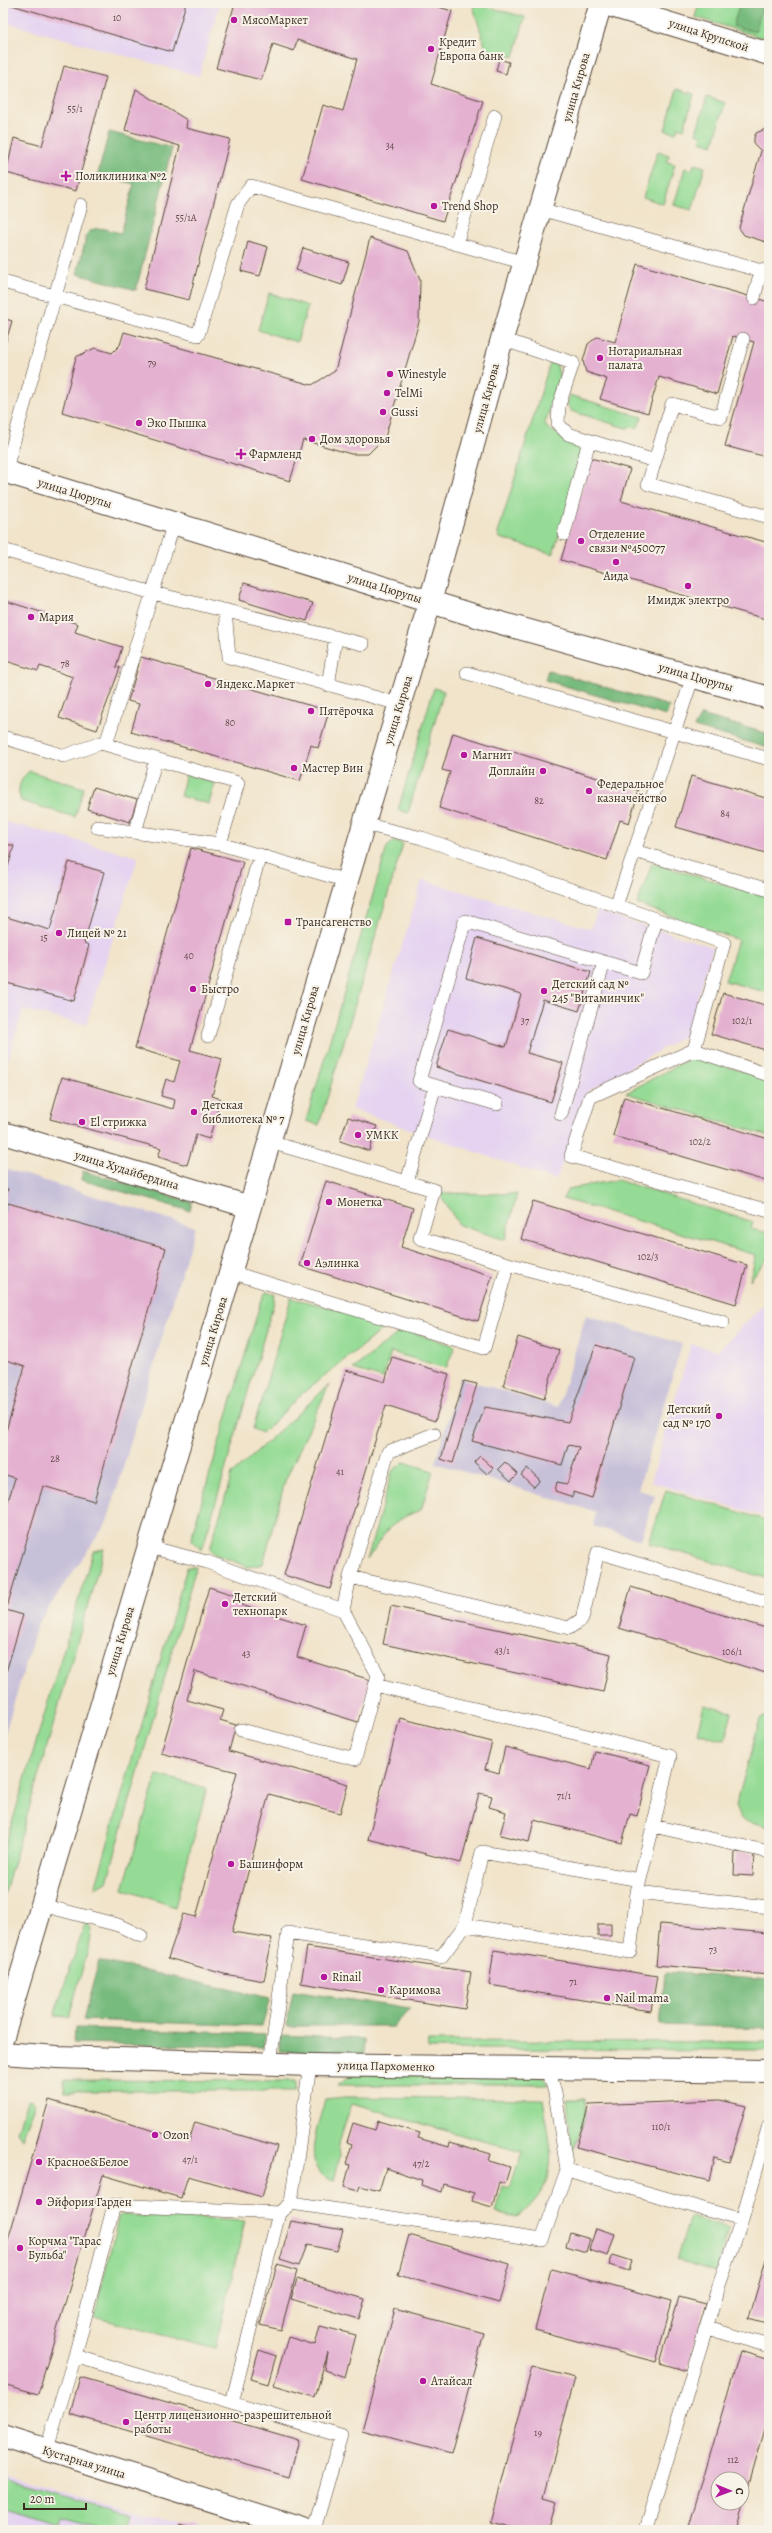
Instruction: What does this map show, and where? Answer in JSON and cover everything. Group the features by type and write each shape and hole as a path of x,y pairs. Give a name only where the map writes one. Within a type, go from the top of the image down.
{"street":[{"name":"улица Крупской","path":"602,3 769,54"},
{"name":"улица Кирова","path":"3,2036 430,602 502,339 602,3"},
{"name":"улица Цюрупы","path":"4,471 430,602 769,698"},
{"name":"улица Худайбердина","path":"3,1133 250,1207"},
{"name":"улица Пархоменко","path":"3,2053 310,2065 769,2071"},
{"name":"Кустарная улица","path":"3,2436 46,2451 303,2530"}],"lane":[{"path":"456,244 494,116"},
{"path":"3,282 198,335 238,204 250,186 524,263"},
{"path":"4,471 80,206"},
{"path":"540,208 765,272 754,298"},
{"path":"743,338 721,417 672,404 648,484 769,517"},
{"path":"502,339 573,363 559,405 558,424 568,434 655,461"},
{"path":"564,534 589,441"},
{"path":"106,744 174,523"},
{"path":"3,550 153,593 362,644"},
{"path":"225,610 229,657 399,704"},
{"path":"328,685 336,637"},
{"path":"467,673 769,759"},
{"path":"616,906 692,676"},
{"path":"3,737 64,756 101,743 238,783 220,844"},
{"path":"135,832 156,759"},
{"path":"364,824 422,838 724,943 694,1050"},
{"path":"97,827 220,844 347,881"},
{"path":"634,851 769,890"},
{"path":"208,1036 260,855"},
{"path":"497,1104 419,1081 465,921 641,973 656,920"},
{"path":"561,1114 604,962"},
{"path":"769,1075 694,1050 590,1097 571,1156 769,1211"},
{"path":"407,1182 435,1086"},
{"path":"270,1142 434,1190 420,1238 508,1264 723,1322"},
{"path":"230,1272 484,1348 508,1264"},
{"path":"342,1610 350,1577 388,1452 434,1434"},
{"path":"149,1547 207,1562 342,1610 378,1675 355,1759 241,1730"},
{"path":"350,1577 569,1628 582,1619 598,1552 769,1603"},
{"path":"375,1685 670,1756 639,1886 630,1952 465,1926"},
{"path":"653,1826 769,1852"},
{"path":"270,2063 288,1933 441,1957 465,1926 482,1852 639,1886 769,1907"},
{"path":"42,1905 118,1925 141,1936"},
{"path":"232,2403 279,2213 291,2203 310,2065"},
{"path":"291,2203 542,2240 567,2170 555,2093 548,2068"},
{"path":"646,2530 707,2328 742,2220 769,2125"},
{"path":"567,2170 742,2220"},
{"path":"46,2451 75,2356 114,2205 279,2213"},
{"path":"707,2328 769,2346"},
{"path":"75,2356 341,2436 314,2530"}],"shaded area":[{"path":"3,3 220,3 199,76 3,22"},
{"name":"Лицей № 21","path":"3,821 138,857 86,1025 23,1010 3,1076"},
{"name":"Детский сад № 245 \"Витаминчик\"","path":"422,880 591,929 597,911 713,947 686,1035 588,1091 556,1180 352,1109"},
{"path":"3,1168 195,1227 107,1522 37,1625 3,1740"},
{"name":"Детский сад № 170","path":"769,1299 769,1518 651,1482 691,1344 718,1351"},
{"path":"586,1315 682,1344 638,1490 655,1495 641,1540 593,1526 596,1512 435,1463 460,1378 558,1407"},
{"path":"3,2476 205,2530 3,2530"}],"green space":[{"path":"472,3 525,17 514,57 486,49"},
{"path":"699,3 769,3 769,40 695,17"},
{"path":"740,3 764,3 755,32 733,26"},
{"path":"677,89 694,94 684,129 678,127 676,133 665,130"},
{"path":"707,97 725,103 713,145 700,141 702,135 696,133"},
{"path":"109,132 172,148 136,290 77,274 87,234 99,228 121,233 134,184 98,174"},
{"path":"658,151 669,155 667,162 675,164 663,204 643,197"},
{"path":"694,164 705,167 692,210 674,205 685,168 692,170"},
{"path":"269,293 308,306 297,342 258,330"},
{"path":"550,363 557,365 560,379 545,423 547,428 567,439 580,450 583,455 553,554 500,538 498,533"},
{"path":"569,395 642,417 638,427 626,428 571,411 567,404"},
{"path":"548,670 669,706 666,716 545,680"},
{"path":"434,688 444,691 408,813 398,810"},
{"path":"701,715 769,734 769,748 694,727"},
{"path":"29,771 84,788 75,817 21,801 19,793 20,785 23,778"},
{"path":"186,774 215,783 209,804 180,796"},
{"path":"394,841 403,844 319,1125 306,1121 387,847"},
{"path":"652,863 769,897 769,993 725,981 738,940 637,904"},
{"path":"693,1057 769,1079 769,1136 626,1093"},
{"path":"83,1171 192,1202 190,1211 81,1180"},
{"path":"617,1180 753,1222 751,1229 769,1233 769,1257 750,1280 756,1255 563,1199 568,1189"},
{"path":"439,1193 517,1194 505,1240 459,1225"},
{"path":"266,1292 275,1294 274,1302 202,1550 192,1541 193,1531 260,1304"},
{"path":"291,1298 392,1322 304,1392 262,1433 253,1429"},
{"path":"403,1329 455,1346 446,1368 391,1352 383,1378 353,1369"},
{"path":"329,1385 285,1481 263,1564 249,1567 214,1554 210,1549 232,1474"},
{"path":"404,1462 433,1471 421,1510 410,1514 389,1529 367,1560 392,1471"},
{"path":"666,1490 769,1521 769,1579 649,1543"},
{"path":"104,1549 3,1899 3,1853 93,1551"},
{"path":"187,1567 196,1567 107,1882 95,1888"},
{"path":"704,1705 732,1712 725,1740 697,1733"},
{"path":"769,1715 769,1827 741,1819 736,1806 760,1719"},
{"path":"157,1775 207,1788 175,1907 123,1889"},
{"path":"86,1921 92,1930 90,1942 69,2017 54,2016"},
{"path":"99,1961 270,1998 262,2026 83,2020"},
{"path":"665,1972 769,1980 769,2028 660,2025"},
{"path":"293,1991 410,2009 394,2026 286,2026"},
{"path":"75,2028 265,2034 263,2047 74,2043"},
{"path":"281,2035 365,2039 364,2055 280,2051"},
{"path":"429,2041 769,2042 769,2050 428,2049"},
{"path":"352,2074 543,2076 548,2085 337,2085"},
{"path":"63,2080 295,2081 295,2091 65,2091"},
{"path":"345,2097 543,2099 549,2133 550,2163 548,2177 542,2190 532,2204 518,2217 495,2212 503,2186 510,2188 522,2152 351,2104 338,2142 340,2156 334,2181 323,2175 317,2167 314,2157 314,2146 325,2099"},
{"path":"567,2099 585,2099 586,2116 572,2154"},
{"path":"32,2100 35,2105 22,2139 17,2132 27,2101"},
{"path":"119,2215 245,2221 215,2349 94,2317"},
{"path":"690,2216 729,2228 716,2272 677,2260"},
{"path":"3,2480 131,2514 127,2530 111,2530 62,2517 60,2523 3,2507"}],"building":[{"path":"5,3 186,3 172,52"},
{"path":"235,3 425,3 452,11 431,84 483,101 443,221 302,179 323,105 343,111 357,59 297,40 294,51 273,44 261,80 216,68"},
{"path":"499,59 509,62 506,74 496,71"},
{"path":"64,66 106,77 76,191 6,173 14,138 42,146"},
{"path":"136,89 187,120 186,128 230,139 189,300 144,289 180,146 125,130"},
{"path":"769,125 769,243 744,235 739,228 761,151 754,144 754,138 756,133 768,128"},
{"path":"370,238 408,251 420,280 419,322 385,437 368,454 351,454 303,440 290,481 62,412 76,357 95,348 112,353 120,345 124,332 312,385 335,371"},
{"path":"248,241 268,247 260,276 241,271"},
{"path":"303,248 349,262 342,285 296,270"},
{"path":"637,264 769,302 769,437 763,456 725,446 754,342 733,336 717,394 659,377 648,413 600,399 607,379 586,372 583,361 588,344 597,337 615,342"},
{"path":"3,318 12,321 3,351"},
{"path":"591,458 630,469 621,501 769,543 769,620 561,560"},
{"path":"244,583 313,603 307,621 239,600"},
{"path":"3,600 78,624 75,632 122,647 116,667 120,668 97,730 59,718 73,677 40,666 38,671 3,660 6,651 3,651"},
{"path":"141,657 329,711 318,748 311,745 300,781 131,732 139,704 128,701"},
{"path":"453,733 639,791 629,823 620,820 607,860 439,808 450,772 442,770"},
{"path":"691,776 769,799 769,854 676,827"},
{"path":"94,787 137,800 130,822 87,809"},
{"path":"3,843 14,846 3,884"},
{"path":"191,848 243,862 190,1050 222,1059 212,1096 221,1099 209,1139 196,1135 187,1165 158,1157 161,1148 50,1119 62,1077 173,1109 175,1100 161,1096 166,1079 174,1082 180,1061 135,1048"},
{"path":"69,862 104,872 84,943 89,945 74,1001 3,982 3,916 50,930"},
{"path":"477,938 591,972 579,1011 543,1000 527,1053 563,1063 551,1102 436,1067 448,1029 506,1047 521,994 466,978"},
{"path":"723,993 769,1006 769,1051 711,1034"},
{"path":"624,1097 769,1139 769,1182 613,1136"},
{"path":"348,1117 377,1126 369,1151 340,1141"},
{"path":"326,1181 413,1208 401,1247 492,1276 478,1321 300,1266"},
{"path":"3,1188 8,1189 3,1205"},
{"path":"533,1201 747,1265 736,1304 521,1239"},
{"path":"8,1203 166,1248 94,1501 43,1486 6,1610 23,1615 3,1682 3,1518 15,1478 3,1474 3,1441 25,1366 3,1359 3,1219"},
{"path":"518,1337 559,1350 544,1399 503,1386"},
{"path":"596,1345 634,1357 592,1498 573,1492 573,1497 555,1491 557,1482 567,1484 579,1447 568,1445 562,1465 472,1441 485,1407 568,1422"},
{"path":"392,1357 449,1374 435,1421 386,1405 330,1589 284,1575 346,1370 385,1382"},
{"path":"464,1381 477,1384 453,1463 441,1459"},
{"path":"480,1456 493,1468 487,1474 474,1462"},
{"path":"505,1462 518,1474 511,1481 498,1469"},
{"path":"527,1468 540,1480 534,1487 521,1475"},
{"path":"209,1587 243,1598 241,1605 306,1625 297,1657 371,1680 358,1722 195,1671 187,1700 223,1710 220,1720 236,1725 229,1751 348,1784 340,1813 269,1794 232,1932 272,1938 264,1981 224,1974 168,1958 183,1914 196,1917 237,1772 161,1753"},
{"path":"631,1587 769,1629 769,1674 619,1628"},
{"path":"391,1606 611,1654 603,1692 383,1644"},
{"path":"400,1718 492,1742 485,1769 499,1773 505,1747 591,1769 595,1751 650,1765 637,1816 630,1814 622,1843 534,1820 529,1842 500,1835 506,1812 489,1807 492,1796 479,1793 461,1863 368,1839"},
{"path":"735,1852 754,1853 753,1876 734,1875"},
{"path":"598,1924 611,1924 611,1936 598,1936"},
{"path":"660,1924 769,1933 769,1975 656,1965"},
{"path":"307,1947 471,1972 465,2009 301,1983"},
{"path":"494,1950 657,1976 651,2011 489,1985"},
{"path":"49,2100 189,2141 195,2122 277,2146 262,2197 188,2176 181,2198 103,2175 38,2394 3,2384 3,2257"},
{"path":"720,2100 746,2106 729,2162 714,2158 709,2181 576,2147 589,2105"},
{"path":"378,2121 420,2133 418,2138 449,2147 450,2142 491,2154 489,2161 510,2167 505,2184 499,2182 492,2207 472,2201 474,2193 444,2184 442,2192 421,2185 422,2180 386,2168 379,2191 360,2186 358,2191 344,2187 350,2165 346,2164 352,2144 347,2142 353,2123 375,2130"},
{"path":"291,2221 343,2230 337,2251 307,2245 299,2266 280,2260"},
{"path":"596,2228 615,2234 608,2256 589,2250"},
{"path":"570,2233 590,2239 586,2252 566,2246"},
{"path":"409,2235 510,2264 499,2303 398,2275"},
{"path":"769,2249 769,2324 749,2318"},
{"path":"613,2255 632,2261 629,2271 609,2265"},
{"path":"277,2265 297,2271 281,2330 260,2325"},
{"path":"551,2269 672,2301 656,2362 535,2330"},
{"path":"297,2279 365,2299 359,2319 291,2299"},
{"path":"679,2297 706,2304 687,2371 660,2363"},
{"name":"Атайсал","path":"395,2309 484,2333 451,2454 362,2430"},
{"path":"320,2326 356,2335 345,2377 325,2370 328,2352 315,2397 274,2385 288,2337 315,2345"},
{"path":"259,2350 276,2356 268,2384 251,2379"},
{"path":"740,2351 769,2360 769,2415 750,2481 750,2471 710,2471 710,2511 741,2511 736,2530 688,2530"},
{"path":"532,2367 575,2378 543,2498 557,2502 549,2530 521,2530 491,2522"},
{"path":"80,2377 299,2440 289,2477 70,2414"},
{"path":"179,2523 200,2530 177,2530"},
{"path":"64,2526 77,2530 63,2530"}],"place":[{"name":"МясоМаркет","path":"234,20"},
{"name":"Кредит Европа банк","path":"431,49"},
{"name":"Поликлиника №2","path":"66,176"},
{"name":"Trend Shop","path":"434,206"},
{"name":"Нотариальная палата","path":"600,358"},
{"name":"Winestyle","path":"390,374"},
{"name":"TelMi","path":"387,393"},
{"name":"Gussi","path":"383,412"},
{"name":"Эко Пышка","path":"139,423"},
{"name":"Дом здоровья","path":"312,439"},
{"name":"Фармленд","path":"241,454"},
{"name":"Отделение связи №450077","path":"581,541"},
{"name":"Аида","path":"616,562"},
{"name":"Имидж электро","path":"688,586"},
{"name":"Мария","path":"31,617"},
{"name":"Яндекс.Маркет","path":"208,684"},
{"name":"Пятёрочка","path":"311,711"},
{"name":"Магнит","path":"464,755"},
{"name":"Мастер Вин","path":"294,768"},
{"name":"Доплайн","path":"543,771"},
{"name":"Федеральное казначейство","path":"589,791"},
{"name":"Трансагенство","path":"288,922"},
{"name":"Лицей № 21","path":"59,933"},
{"name":"Быстро","path":"193,989"},
{"name":"Детский сад № 245 \"Витаминчик\"","path":"544,991"},
{"name":"Детская библиотека № 7","path":"194,1112"},
{"name":"El стрижка","path":"82,1122"},
{"name":"УМКК","path":"358,1135"},
{"name":"Монетка","path":"329,1202"},
{"name":"Аэлинка","path":"307,1263"},
{"name":"Детский сад № 170","path":"719,1416"},
{"name":"Детский технопарк","path":"225,1604"},
{"name":"Башинформ","path":"231,1864"},
{"name":"Rinail","path":"324,1977"},
{"name":"Каримова","path":"381,1990"},
{"name":"Nail mama","path":"607,1998"},
{"name":"Ozon","path":"155,2135"},
{"name":"Красное&Белое","path":"39,2162"},
{"name":"Эйфория Гарден","path":"39,2202"},
{"name":"Корчма \"Тарас Бульба\"","path":"20,2248"},
{"name":"Атайсал","path":"423,2381"},
{"name":"Центр лицензионно-разрешительной работы","path":"126,2422"}]}
